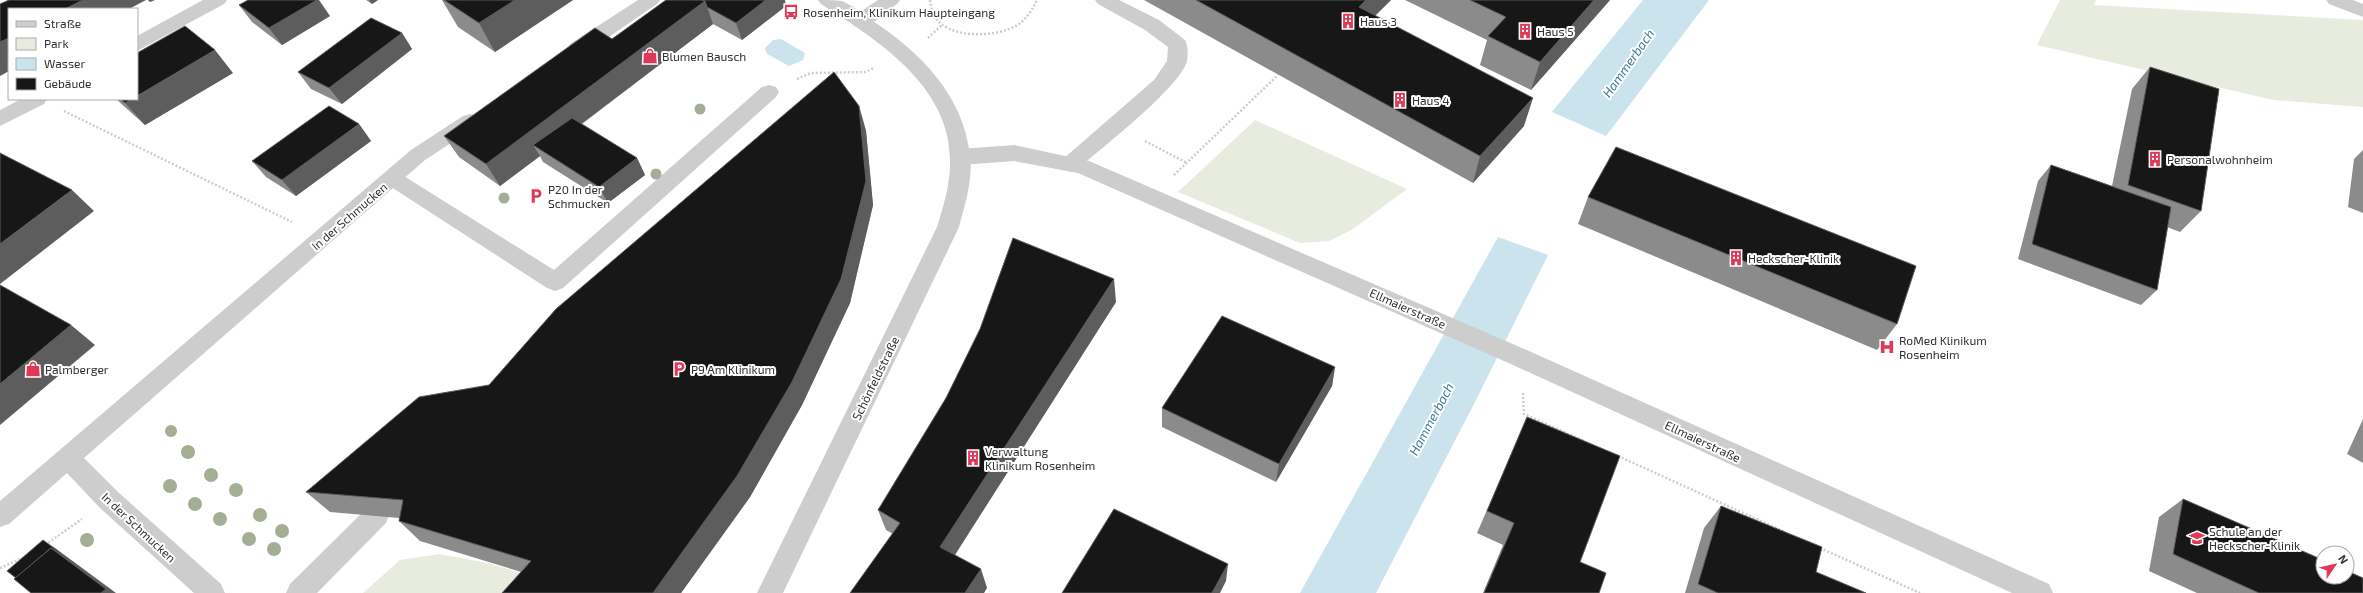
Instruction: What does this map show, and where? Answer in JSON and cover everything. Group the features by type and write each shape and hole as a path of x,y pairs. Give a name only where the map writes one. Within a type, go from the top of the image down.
{"street":[{"path":"138,43 218,0"},
{"path":"558,62 651,0"},
{"path":"827,0 908,55 948,107 956,132 960,157"},
{"path":"861,22 891,0"},
{"path":"1070,164 1161,85 1177,62 1178,45 1152,25 1104,0"},
{"path":"2335,0 2363,11"},
{"path":"392,178 556,282 769,92"},
{"path":"0,119 35,100"},
{"name":"In der Schmucken","path":"0,516 418,156 485,111"},
{"name":"Ellmaierstraße","path":"960,157 1014,154 1082,166 1521,358 2040,593"},
{"name":"Schönfeldstraße","path":"770,593 948,227 958,189 960,157"},
{"name":"In der Schmucken","path":"68,458 109,500 212,593"},
{"path":"299,593 377,516"}],"path":[{"path":"930,0 930,10 942,25 965,34 994,34 1020,24 1036,8 1037,0"},
{"path":"769,92 812,73 865,72 908,55"},
{"path":"1153,196 1278,75"},
{"path":"60,109 324,237"},
{"path":"1521,358 1524,414 1588,443"},
{"path":"1610,453 1790,534"},
{"path":"40,548 109,500"},
{"path":"1819,547 1920,593"},
{"path":"0,568 27,555"}],"green space":[{"path":"2060,0 2096,0 2094,5 2363,20 2363,107 2273,100 2037,45"},
{"path":"1255,120 1407,189 1353,229 1329,241 1300,243 1178,192"},
{"path":"439,554 488,563 540,579 528,593 363,593 400,560"}],"water":[{"name":"Hammerbach","path":"1643,0 1709,0 1606,136 1552,112"},
{"path":"781,39 805,53 803,60 789,66 767,54 765,48 773,40"},
{"name":"Hammerbach","path":"1498,237 1548,255 1476,400 1376,593 1300,593"}],"building":[{"path":"9,0 83,0 67,8 8,8 8,38 0,42 0,4"},
{"path":"248,0 317,0 269,28 239,5"},
{"path":"444,0 515,0 479,23"},
{"path":"666,0 705,1 486,164 444,136 595,28 612,39"},
{"path":"702,0 766,0 736,23 707,7 705,1"},
{"path":"1196,0 1366,0 1359,7 1533,98 1480,156"},
{"path":"1470,0 1594,0 1540,62 1488,36 1506,17"},
{"path":"371,18 402,33 329,88 298,72"},
{"path":"185,26 215,50 138,95 138,52"},
{"name":"Personalwohnheim","path":"2150,67 2219,89 2201,211 2128,185"},
{"name":"P9 Am Klinikum","path":"834,72 859,106 866,181 841,279 792,382 737,476 653,593 502,593 531,561 399,521 403,500 306,492 419,397 489,385 556,309"},
{"path":"121,100 130,100 125,103"},
{"path":"329,106 359,124 282,180 252,161"},
{"path":"572,118 637,158 599,187 533,145"},
{"path":"1616,147 1916,266 1897,324 1588,197"},
{"path":"0,153 72,190 0,244"},
{"path":"2051,165 2171,207 2157,290 2032,244"},
{"name":"Verwaltung Klinikum Rosenheim","path":"1013,238 1114,279 940,547 981,569 965,593 850,593 900,523 878,510 946,398 980,329"},
{"path":"0,285 71,325 0,384"},
{"path":"1222,316 1335,367 1279,464 1162,408"},
{"path":"1527,417 1620,456 1580,562 1606,573 1599,593 1484,593 1514,523 1487,511"},
{"path":"2183,499 2315,557 2315,585 2355,585 2355,574 2363,578 2363,593 2259,593 2173,554"},
{"path":"1721,506 1822,547 1816,572 1866,593 1718,593 1698,584"},
{"path":"1114,509 1228,564 1212,593 1062,593"},
{"path":"43,540 67,558 51,548 16,578 7,571"},
{"path":"51,548 106,589 101,593 31,593 14,579"}],"place":[{"name":"Rosenheim, Klinikum Haupteingang","path":"791,12"},
{"name":"Haus 3","path":"1348,21"},
{"name":"Haus 5","path":"1525,31"},
{"name":"Blumen Bausch","path":"650,56"},
{"name":"Haus 4","path":"1400,100"},
{"name":"Personalwohnheim","path":"2155,159"},
{"name":"P20 In der Schmucken","path":"536,196"},
{"name":"Heckscher-Klinik","path":"1736,258"},
{"name":"RoMed Klinikum Rosenheim","path":"1887,347"},
{"name":"Palmberger","path":"33,369"},
{"name":"P9 Am Klinikum","path":"679,369"},
{"name":"Verwaltung Klinikum Rosenheim","path":"973,458"},
{"name":"Schule an der Heckscher-Klinik","path":"2197,538"}]}
